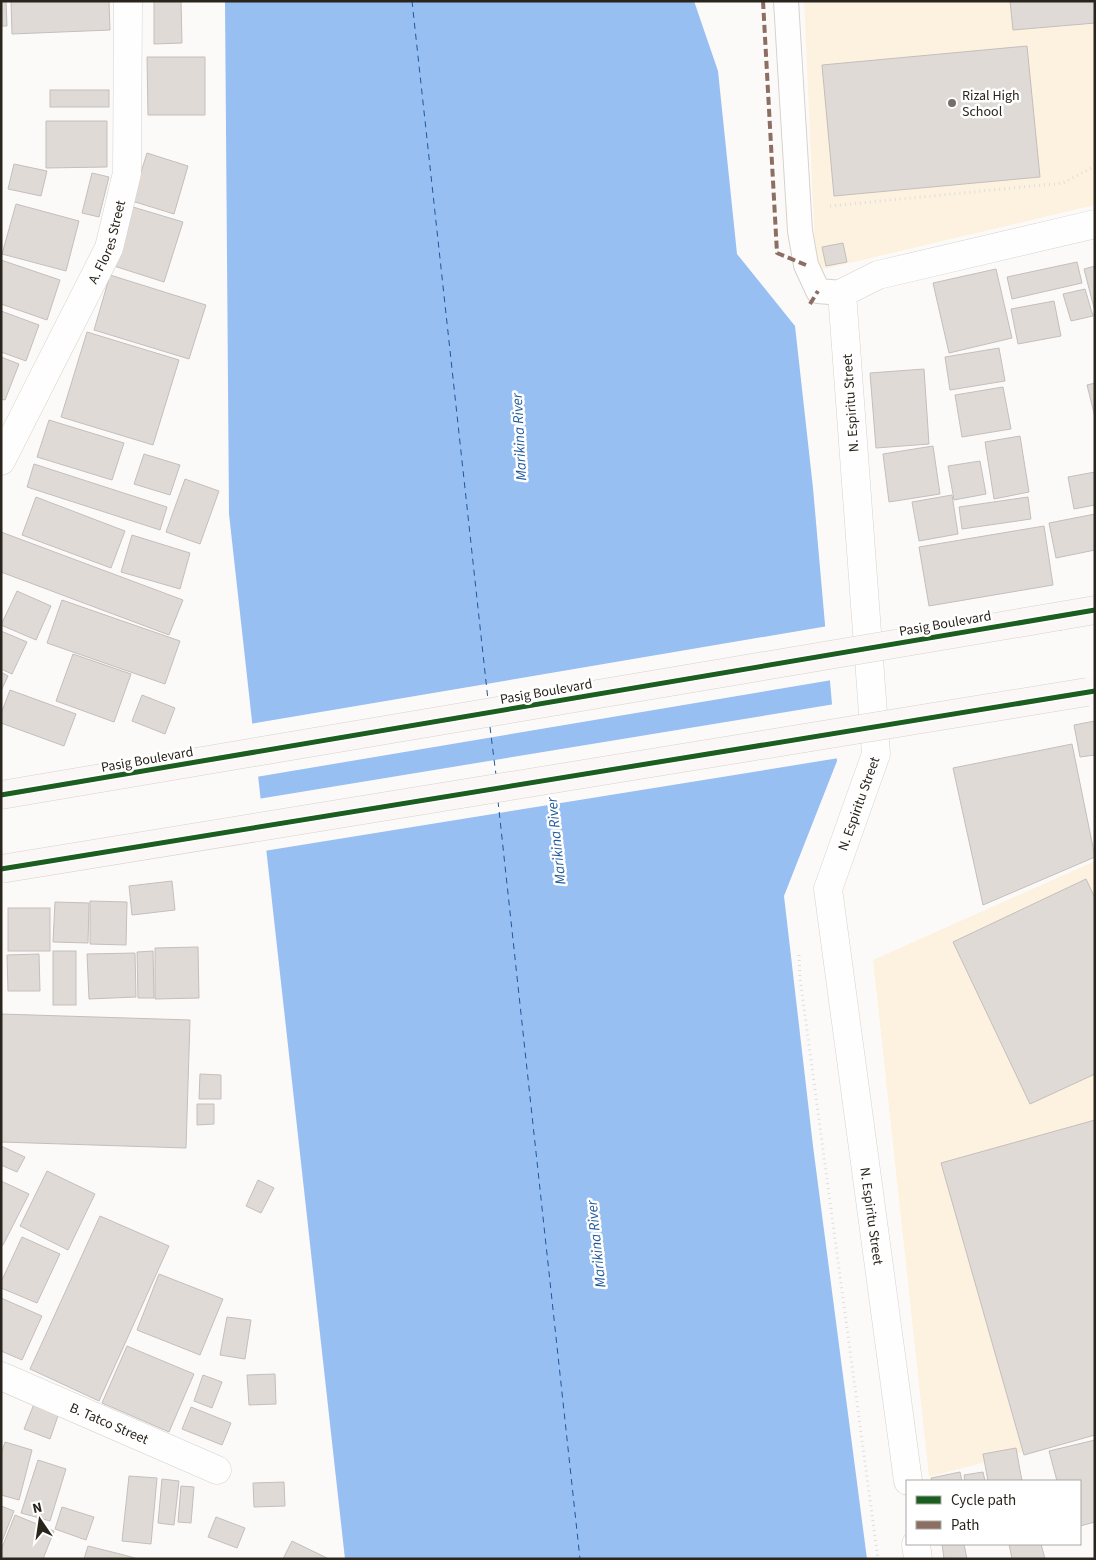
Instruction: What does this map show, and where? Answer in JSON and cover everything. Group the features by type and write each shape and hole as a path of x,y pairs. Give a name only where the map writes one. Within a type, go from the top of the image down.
{"main road":[{"name":"Pasig Boulevard","path":"1,795 1095,610"},
{"path":"1,869 1091,691"}],"street":[{"name":"A. Flores Street","path":"1,461 109,248 128,173 128,1"},
{"path":"842,293 878,276 1095,224"},
{"name":"N. Espiritu Street","path":"842,293 876,754 828,889 908,1480"},
{"name":"B. Tatco Street","path":"1,1376 217,1470"},
{"path":"916,1545 918,1559"}],"lane":[{"path":"786,1 800,231 806,266 818,291 842,293"}],"path":[{"path":"828,206 1063,183 1095,166"}],"shaded area":[{"name":"Rizal High School","path":"804,1 1095,1 1095,205 816,271"},
{"path":"1095,861 1095,1433 929,1477 873,960"}],"water":[{"name":"Marikina River","path":"225,1 694,1 718,71 737,254 795,326 813,488 837,761 784,896 813,1146 867,1559 345,1559 229,514"}],"pier":[{"path":"828,626 832,680 256,777 250,724"},
{"path":"835,704 839,758 264,851 258,799"}],"building":[{"path":"1,1 6,1 7,26 1,26"},
{"path":"11,1 109,1 110,30 12,34"},
{"path":"154,1 181,1 182,43 154,44"},
{"path":"1010,1 1095,1 1095,23 1013,30"},
{"path":"1027,46 1040,177 834,196 822,65"},
{"path":"147,57 205,57 205,115 148,115"},
{"path":"50,90 109,90 109,107 50,107"},
{"path":"46,121 107,121 107,167 46,168"},
{"path":"147,153 188,166 174,214 132,201"},
{"path":"14,164 47,171 41,196 8,189"},
{"path":"92,173 109,177 99,217 82,213"},
{"path":"16,204 79,221 66,271 2,254"},
{"path":"133,207 183,222 164,282 114,266"},
{"path":"843,243 847,262 826,266 822,247"},
{"path":"1,260 60,280 47,320 1,304"},
{"path":"1077,262 1082,283 1012,299 1007,277"},
{"path":"1095,266 1095,308 1094,308 1084,269"},
{"path":"996,269 1012,338 949,353 933,283"},
{"path":"110,275 206,305 189,359 94,330"},
{"path":"1085,289 1093,316 1071,321 1063,294"},
{"path":"1054,301 1061,336 1018,344 1011,309"},
{"path":"1,311 39,325 26,361 1,352"},
{"path":"87,332 179,360 153,445 61,417"},
{"path":"999,348 1005,381 950,390 945,357"},
{"path":"1,357 19,364 5,400 1,399"},
{"path":"924,369 929,444 876,448 870,373"},
{"path":"1095,383 1095,417 1087,385"},
{"path":"1003,387 1011,429 962,437 955,395"},
{"path":"49,420 124,443 112,480 37,457"},
{"path":"1020,436 1029,492 994,499 985,442"},
{"path":"933,446 940,494 889,502 883,454"},
{"path":"144,454 180,465 170,495 134,484"},
{"path":"980,461 986,494 954,500 948,466"},
{"path":"34,464 167,507 160,530 27,487"},
{"path":"1095,472 1095,505 1074,509 1068,477"},
{"path":"185,479 219,491 200,544 166,532"},
{"path":"952,495 958,534 919,541 912,502"},
{"path":"36,497 125,531 111,568 22,535"},
{"path":"1028,497 1031,519 962,529 959,507"},
{"path":"1095,514 1095,550 1056,558 1049,523"},
{"path":"1044,526 1053,585 929,606 919,547"},
{"path":"1,532 183,600 169,635 1,572"},
{"path":"132,535 190,553 180,589 121,572"},
{"path":"17,591 51,606 36,640 1,625"},
{"path":"62,600 180,641 165,684 47,643"},
{"path":"1,631 27,642 12,674 1,669"},
{"path":"73,654 131,674 114,722 56,701"},
{"path":"1,672 8,676 1,691"},
{"path":"10,690 76,714 64,746 1,723 1,714"},
{"path":"142,695 175,708 165,734 132,721"},
{"path":"1095,721 1095,755 1080,757 1074,725"},
{"path":"1072,744 1095,857 983,905 953,768"},
{"path":"1086,879 1095,898 1095,1074 1030,1104 953,942"},
{"path":"172,881 175,910 132,915 129,886"},
{"path":"90,901 127,902 126,945 90,944"},
{"path":"55,902 89,903 88,943 53,942"},
{"path":"8,908 50,908 50,951 8,951"},
{"path":"198,947 199,998 155,999 155,948"},
{"path":"53,951 76,951 76,1005 53,1005"},
{"path":"153,951 154,998 138,998 137,952"},
{"path":"135,953 136,997 89,999 87,954"},
{"path":"39,954 40,991 8,991 7,955"},
{"path":"1,1014 190,1020 186,1148 1,1142"},
{"path":"200,1074 221,1075 221,1099 199,1099"},
{"path":"197,1104 214,1104 214,1124 197,1125"},
{"path":"1095,1120 1095,1435 1024,1455 941,1163"},
{"path":"1,1146 25,1157 17,1172 1,1165"},
{"path":"47,1171 95,1194 68,1250 20,1226"},
{"path":"258,1180 274,1188 261,1213 246,1206"},
{"path":"1,1181 29,1194 3,1245 1,1245"},
{"path":"100,1216 169,1246 99,1401 30,1369"},
{"path":"22,1237 60,1254 37,1303 1,1288 1,1282"},
{"path":"159,1274 223,1299 200,1355 137,1330"},
{"path":"1,1298 42,1316 22,1360 1,1351"},
{"path":"227,1317 251,1320 245,1359 220,1355"},
{"path":"127,1346 194,1374 169,1432 102,1403"},
{"path":"275,1374 276,1404 249,1405 247,1375"},
{"path":"203,1375 222,1382 212,1408 194,1401"},
{"path":"34,1404 59,1413 50,1439 24,1429"},
{"path":"191,1407 231,1423 222,1445 182,1429"},
{"path":"1095,1440 1095,1522 1081,1526 1081,1480 1057,1480 1049,1451"},
{"path":"5,1442 32,1450 19,1500 1,1495 1,1454"},
{"path":"1016,1448 1022,1480 988,1480 983,1454"},
{"path":"38,1460 66,1469 50,1521 21,1513"},
{"path":"960,1472 962,1480 932,1480 931,1478"},
{"path":"983,1472 985,1480 965,1480 964,1475"},
{"path":"129,1476 157,1478 151,1544 122,1541"},
{"path":"162,1479 179,1481 174,1525 158,1523"},
{"path":"284,1482 285,1506 254,1507 253,1483"},
{"path":"181,1486 194,1487 191,1523 178,1522"},
{"path":"1,1506 14,1511 1,1544"},
{"path":"62,1507 94,1517 86,1540 55,1529"},
{"path":"15,1515 54,1531 43,1559 1,1559 1,1550"},
{"path":"216,1517 245,1528 237,1548 208,1537"},
{"path":"292,1541 329,1559 283,1559"},
{"path":"942,1545 964,1545 967,1559 944,1559"},
{"path":"1009,1545 1041,1545 1045,1559 1012,1559"},
{"path":"88,1546 124,1555 138,1559 84,1559"}],"ferry route":[{"path":"412,1 488,700"},
{"path":"490,727 496,775"},
{"path":"498,801 580,1559"}],"marked path":[{"path":"763,1 777,253 806,265"},
{"path":"810,304 818,291"}],"cycle path":[{"path":"1,795 1095,610"},
{"path":"1,869 1095,691"}],"place":[{"name":"Rizal High School","path":"952,103"}]}
